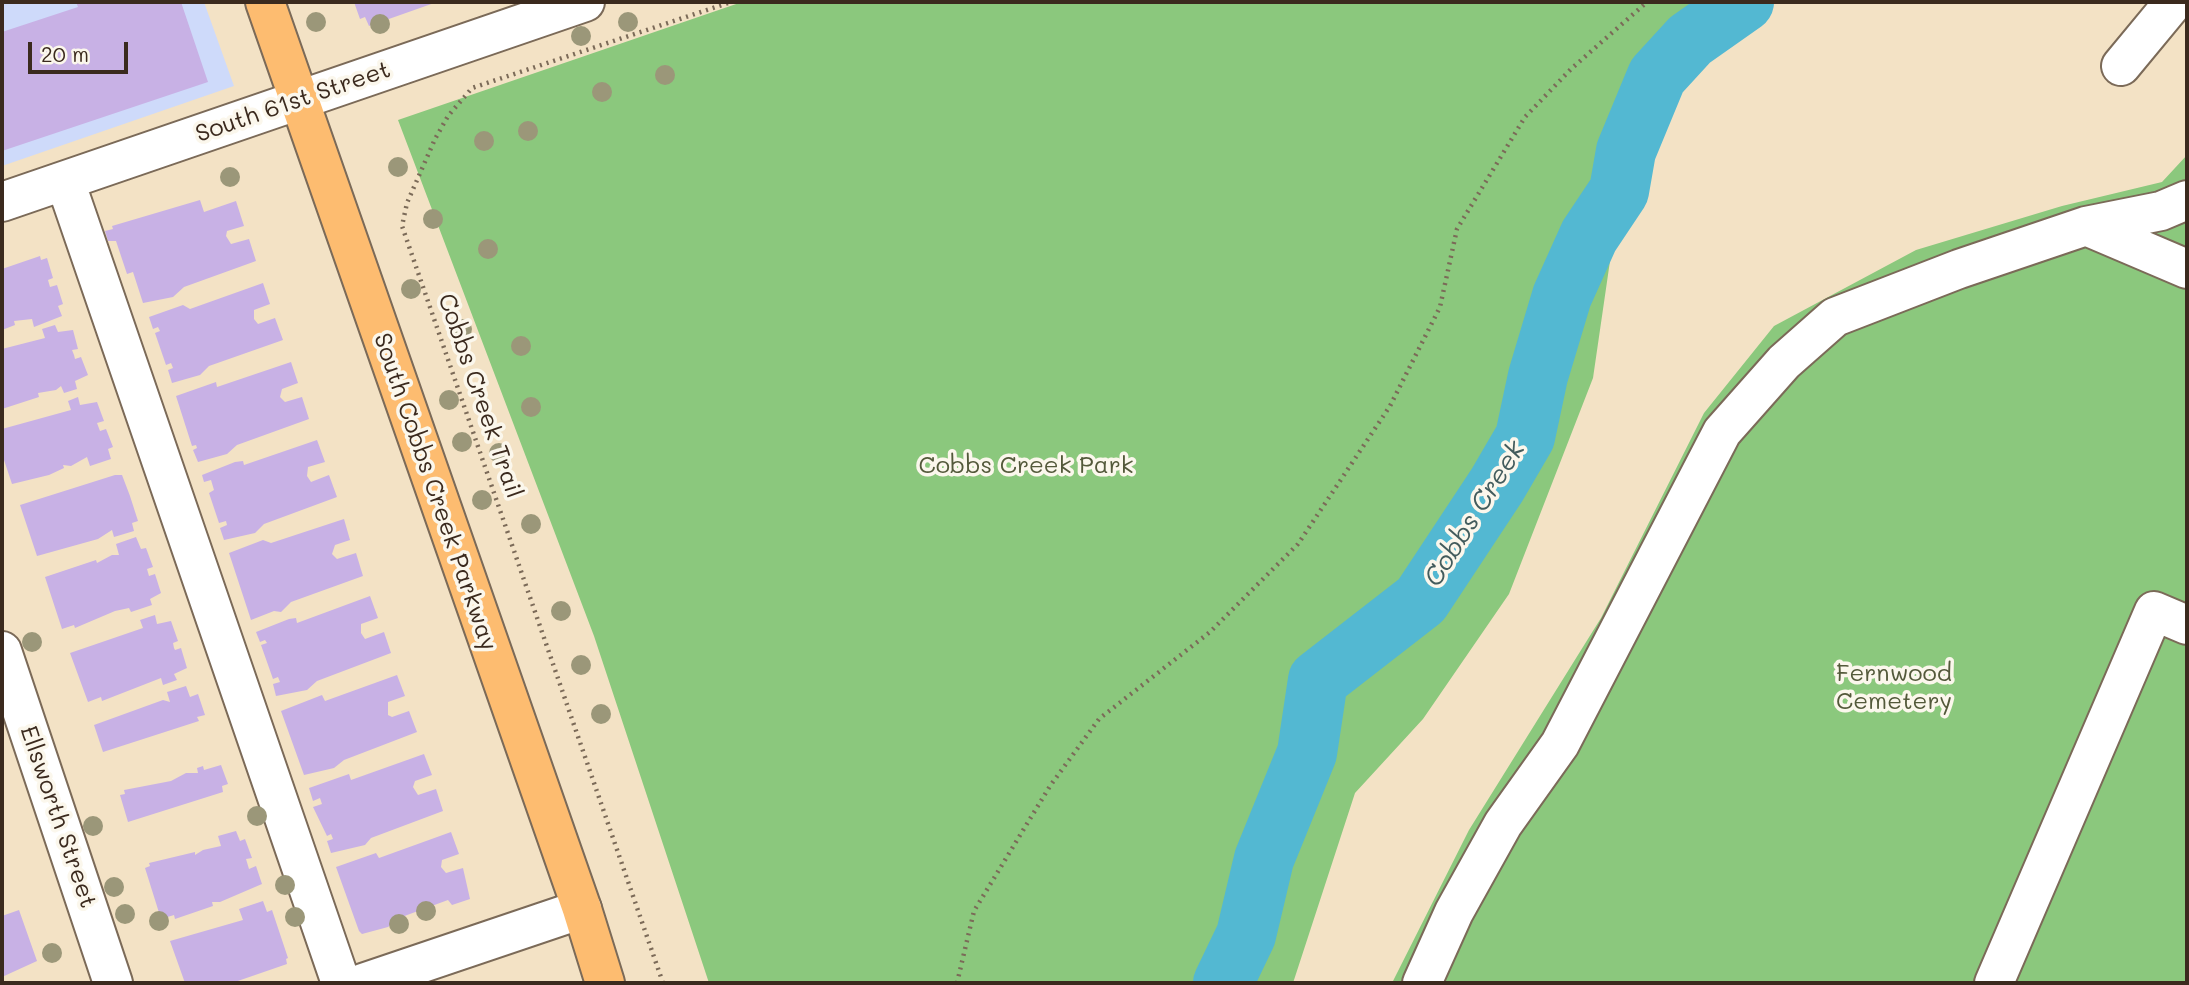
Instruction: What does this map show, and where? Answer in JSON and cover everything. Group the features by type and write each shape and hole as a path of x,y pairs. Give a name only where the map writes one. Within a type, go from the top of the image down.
{"main road":[{"name":"South Cobbs Creek Parkway","path":"265,2 582,909 605,983"}],"street":[{"name":"South 61st Street","path":"2,202 299,99 499,15 585,2"},
{"path":"2121,66 2174,2"},
{"path":"65,181 341,983"},
{"path":"1422,983 1454,912 1503,824 1560,744 1722,432 1784,362 1835,317 1959,269 2086,226 2161,211 2187,200"},
{"path":"2086,226 2187,269"},
{"path":"1994,983 2154,611 2187,625"},
{"name":"Ellsworth Street","path":"2,651 113,983"},
{"path":"363,983 582,909"}],"path":[{"name":"Cobbs Creek Trail","path":"663,983 402,226 407,203 435,139 448,116 472,88 731,2"},
{"path":"957,983 974,911 1050,786 1099,719 1210,632 1298,544 1390,406 1440,307 1457,229 1525,117 1571,69 1647,2"}],"shaded area":[{"path":"2,2 204,2 234,86 2,166"}],"green space":[{"name":"Cobbs Creek Park","path":"742,2 1744,2 1690,40 1657,76 1626,151 1593,378 1509,594 1423,719 1355,793 1293,983 709,983 594,636 398,120"},
{"name":"Fernwood Cemetery","path":"2187,155 2187,983 1392,983 1469,830 1601,618 1704,413 1774,326 1916,250 2062,206 2162,182"}],"building":[{"path":"76,2 181,2 208,82 2,151 2,32 78,7"},
{"path":"354,2 437,2 369,26 365,17 360,19"},
{"path":"200,200 204,212 236,201 244,226 227,231 226,236 231,244 249,239 256,261 184,287 173,297 143,303 133,272 127,274 116,241 108,241 105,231 113,229 112,226"},
{"path":"40,256 41,260 47,258 53,278 48,280 50,287 57,285 63,304 58,306 62,316 34,327 32,319 14,321 15,325 2,330 2,269"},
{"path":"263,283 270,304 254,310 254,319 258,324 275,318 283,340 209,366 200,375 172,383 168,370 173,368 171,363 166,365 155,333 160,331 158,327 153,329 149,317 183,305 190,309"},
{"path":"55,325 58,332 73,330 78,349 72,350 75,359 81,357 88,375 75,381 77,389 64,393 61,386 56,390 38,393 39,397 2,409 2,349 45,338 42,329"},
{"path":"291,362 298,383 282,389 280,397 285,402 302,397 309,419 237,445 227,454 198,462 193,450 197,448 196,445 192,446 176,396 216,382 217,387"},
{"path":"78,397 80,405 97,402 104,421 97,423 100,431 106,429 113,447 108,449 111,459 90,466 87,457 71,466 63,465 64,468 49,475 12,484 2,454 2,429 71,410 68,401"},
{"path":"317,440 325,462 308,467 307,476 311,482 329,475 337,497 264,524 255,533 224,540 220,528 227,525 226,521 219,523 209,493 214,490 211,480 204,482 202,475 235,462 243,461 244,465"},
{"path":"122,475 130,496 138,521 132,523 134,531 114,537 112,530 98,539 37,556 20,505"},
{"path":"344,519 350,540 335,545 332,554 337,559 356,553 363,576 291,602 281,612 274,611 251,620 229,553 263,540 271,543"},
{"path":"136,537 141,549 146,548 153,567 147,569 149,576 155,574 161,593 150,599 152,605 131,612 129,608 115,611 75,628 74,625 62,629 45,577 119,555 116,544"},
{"path":"370,596 378,618 361,624 361,633 365,639 384,632 391,653 317,681 307,690 276,696 273,684 280,682 278,677 273,679 261,645 267,643 265,640 260,642 256,632 289,619 296,618 297,623"},
{"path":"155,615 157,624 171,621 178,641 173,643 174,648 181,648 187,668 174,674 177,680 163,685 161,678 102,701 101,697 88,702 70,653 143,628 140,620"},
{"path":"397,675 405,696 388,702 388,715 392,717 409,711 417,732 344,760 334,768 304,775 281,711 322,695 325,701"},
{"path":"186,686 190,697 198,694 205,715 197,717 199,721 103,752 94,725 163,700 170,702 167,692"},
{"path":"424,754 432,775 415,781 413,787 418,795 436,789 443,811 371,838 365,845 331,853 327,841 333,839 331,834 327,836 313,807 322,804 320,798 313,801 309,788 349,774 351,780"},
{"path":"221,765 228,784 222,786 223,792 128,822 120,795 125,794 124,790 171,781 186,773 198,773 197,768 203,766 204,770"},
{"path":"236,831 240,841 245,839 252,858 246,859 249,869 256,866 262,884 220,902 212,902 213,906 175,919 174,915 161,919 145,868 150,866 149,863 195,852 195,855 203,850 221,846 218,836"},
{"path":"451,832 459,854 442,860 441,867 446,873 463,868 470,899 452,905 448,900 399,918 388,927 362,934 336,867 376,853 379,858"},
{"path":"263,901 267,912 272,910 288,958 287,964 232,983 185,983 170,941 243,920 239,909"},
{"path":"19,910 37,961 2,977 2,916"}],"waterway":[{"name":"Cobbs Creek","path":"1223,983 1246,935 1264,859 1307,753 1318,680 1421,600 1497,485 1525,437 1538,376 1562,296 1589,236 1619,191 1626,151 1657,76 1690,40 1744,2"}]}
